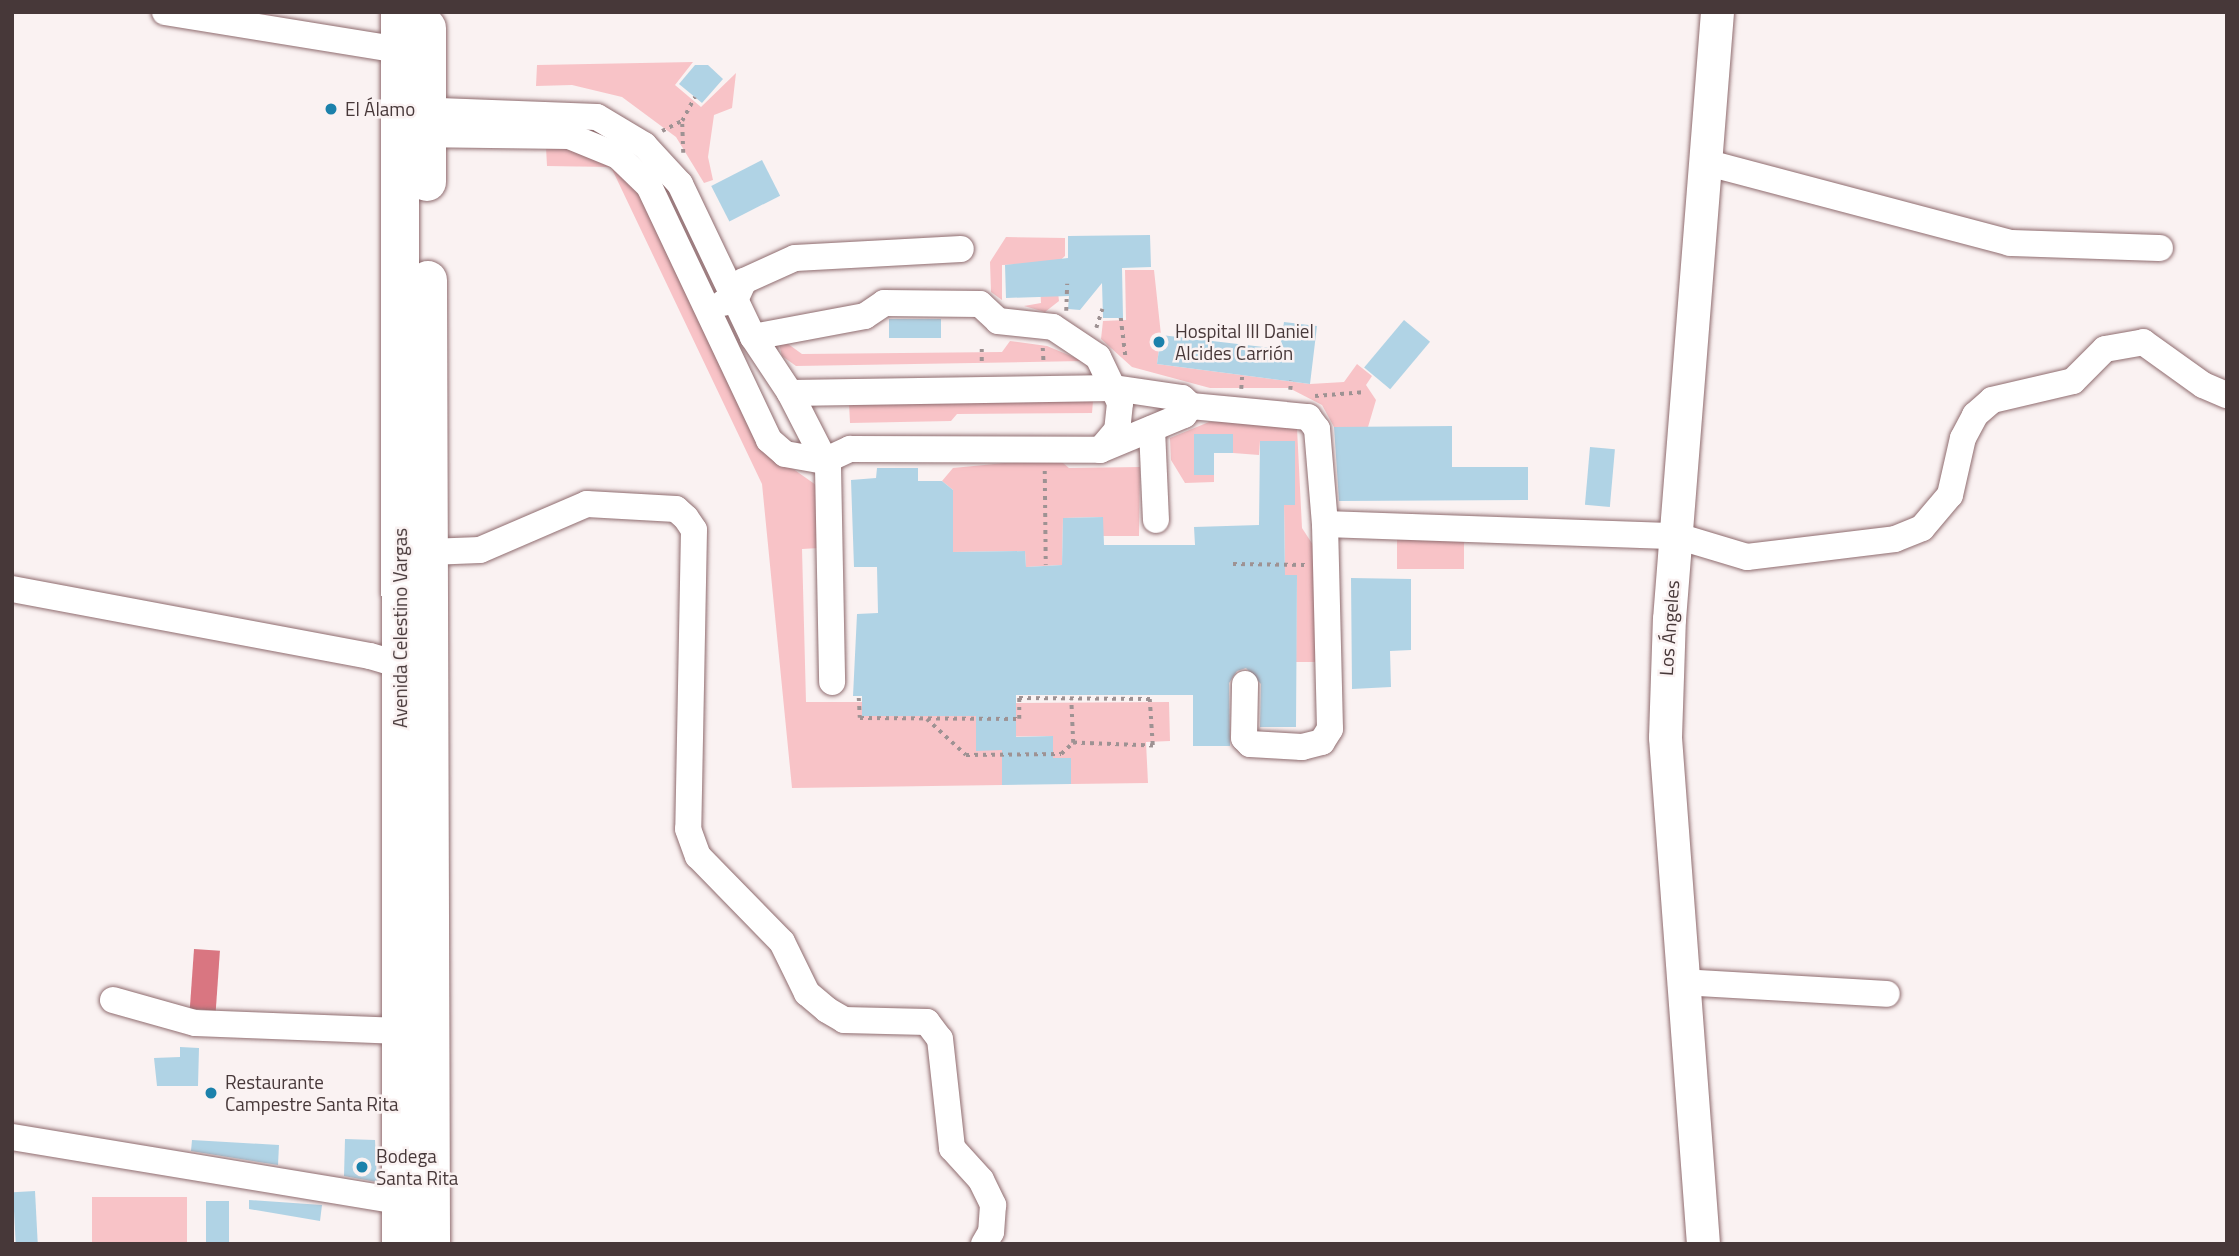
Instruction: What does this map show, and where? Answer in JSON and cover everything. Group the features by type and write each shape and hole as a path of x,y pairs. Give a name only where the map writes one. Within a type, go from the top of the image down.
{"highway":[{"name":"Avenida Celestino Vargas","path":"400,12 400,50 413,122"},
{"name":"Avenida Celestino Vargas","path":"426,12 413,122 415,844 410,1010 416,1204 431,1244"},
{"name":"Avenida Celestino Vargas","path":"413,669 429,552 415,339"},
{"name":"Avenida Celestino Vargas","path":"401,1244 416,1204"}],"main road":[{"name":"Los Ángeles","path":"1703,1244 1681,982 1665,737 1677,536 1708,163 1717,12"}],"street":[{"path":"164,12 400,50"},
{"path":"413,122 578,113 624,130 680,184 752,337 790,393 824,461 832,493 832,682"},
{"path":"413,122 569,136 618,156 649,186 775,449 824,461 849,449 1100,450 1152,429 1191,406 1308,417 1317,429 1325,524 1330,729 1322,742 1302,747 1250,744 1244,738 1245,684"},
{"path":"1708,163 2010,243 2160,248"},
{"path":"735,300 744,281 795,258 961,250"},
{"path":"707,307 735,300"},
{"path":"752,337 865,316 884,303 980,304 998,321 1054,327 1080,341 1119,377 1117,429 1100,450"},
{"path":"1325,524 1677,536 1747,557 1895,539 1922,528 1950,495 1963,438 1975,415 1992,400 2073,381 2105,349 2123,341 2143,342 2165,353 2203,386 2227,395"},
{"path":"790,393 1119,377 1182,398 1191,406"},
{"path":"1152,429 1156,520"},
{"path":"429,552 480,550 587,504 677,509 686,518 694,530 688,830 698,856 782,942 807,993 827,1010 844,1020 927,1022 940,1039 952,1148 981,1180 993,1205 991,1232 984,1244"},
{"path":"12,589 370,656 413,669"},
{"path":"1681,982 1887,994"},
{"path":"113,1000 195,1023 410,1010"},
{"path":"12,1137 416,1204"}],"path":[{"path":"683,153 682,121 695,97"},
{"path":"662,131 682,121"},
{"path":"1067,284 1066,313 1077,312"},
{"path":"1094,337 1102,309"},
{"path":"1119,377 1121,318"},
{"path":"1043,343 1044,365"},
{"path":"982,349 982,365"},
{"path":"1241,390 1242,374"},
{"path":"1290,390 1291,381"},
{"path":"1304,397 1366,392"},
{"path":"1045,469 1046,565"},
{"path":"1233,564 1318,565"},
{"path":"859,698 860,718 926,719 1019,719 1019,698 1150,699 1153,746 1073,743 1061,754 966,755 926,719"},
{"path":"1071,699 1073,743"}],"shaded area":[{"path":"693,62 675,85 701,107 736,73 732,108 714,115 708,157 713,180 704,183 676,137 622,97 572,85 536,86 537,65"},
{"path":"555,140 633,177 772,454 816,485 819,548 802,549 806,702 862,702 862,716 1015,716 1016,703 1169,702 1170,741 1146,742 1148,783 1071,784 1003,766 1002,785 792,788 762,484 611,167 547,166 546,147","holes":["1053,736 1053,749 976,750 977,737"]},
{"path":"1006,237 1065,238 1065,256 1055,265 1059,301 1045,312 1024,306 1041,303 1039,264 1002,265 1002,300 991,292 990,262"},
{"path":"1125,270 1154,270 1161,335 1157,364 1310,384 1344,382 1357,364 1372,376 1366,385 1376,400 1368,427 1334,427 1322,405 1289,388 1210,388 1132,367 1101,339 1103,321 1126,320"},
{"path":"777,336 802,354 1002,352 1010,341 1047,346 1083,361 796,366 782,356"},
{"path":"1093,401 1092,413 957,414 951,421 850,423 849,403"},
{"path":"1209,422 1289,422 1297,428 1302,528 1315,548 1315,662 1296,662 1297,575 1248,575 1232,566 1285,567 1284,505 1295,504 1295,441 1260,441 1259,455 1233,453 1233,434 1194,434 1194,475 1214,475 1214,482 1185,483 1171,460 1170,438"},
{"path":"1057,458 1069,468 1140,467 1139,536 1103,536 1102,517 1063,518 1062,565 1026,567 1025,551 953,552 953,490 942,481 953,468"},
{"path":"1397,539 1464,539 1464,569 1397,569"},
{"path":"194,949 220,951 216,1011 190,1009"},
{"path":"92,1197 187,1197 187,1244 92,1244"}],"building":[{"path":"695,65 708,65 723,79 702,103 679,84"},
{"path":"762,160 780,196 729,222 711,186"},
{"path":"1150,235 1151,267 1122,268 1123,318 1103,318 1102,283 1080,310 1068,309 1069,296 1006,298 1005,265 1068,258 1068,236"},
{"path":"889,319 941,319 941,338 889,338"},
{"path":"1404,320 1430,342 1390,389 1364,367"},
{"path":"1284,322 1317,326 1310,384 1157,364 1161,335 1280,349"},
{"path":"1452,426 1452,467 1528,467 1528,500 1339,501 1334,427"},
{"path":"1194,434 1233,434 1233,453 1214,453 1214,475 1194,475"},
{"path":"1260,441 1295,441 1295,505 1284,505 1285,575 1297,575 1296,727 1260,727 1261,684 1246,668 1237,671 1229,683 1230,746 1193,746 1193,695 1016,695 1016,737 1053,736 1053,758 1071,758 1071,784 1002,785 1002,750 976,751 976,716 862,716 862,696 853,696 857,614 878,613 877,567 854,567 851,480 876,478 877,468 918,468 918,481 942,481 953,490 953,552 1025,551 1026,567 1062,565 1063,518 1103,517 1104,545 1195,545 1194,527 1259,525"},
{"path":"1590,447 1615,449 1610,507 1585,505"},
{"path":"1351,578 1411,579 1411,650 1390,651 1391,687 1352,689"},
{"path":"180,1047 199,1048 198,1086 157,1086 154,1058 180,1057"},
{"path":"345,1139 375,1140 377,1182 344,1176"},
{"path":"192,1140 279,1145 278,1165 191,1151"},
{"path":"35,1191 38,1244 16,1244 13,1192"},
{"path":"249,1200 322,1205 320,1221 249,1209"},
{"path":"206,1201 229,1201 229,1244 206,1244"}],"place":[{"name":"El Álamo","path":"331,109"},
{"name":"Hospital III Daniel Alcides Carrión","path":"1159,342"},
{"name":"Restaurante Campestre Santa Rita","path":"211,1093"},
{"name":"Bodega Santa Rita","path":"362,1167"}]}
